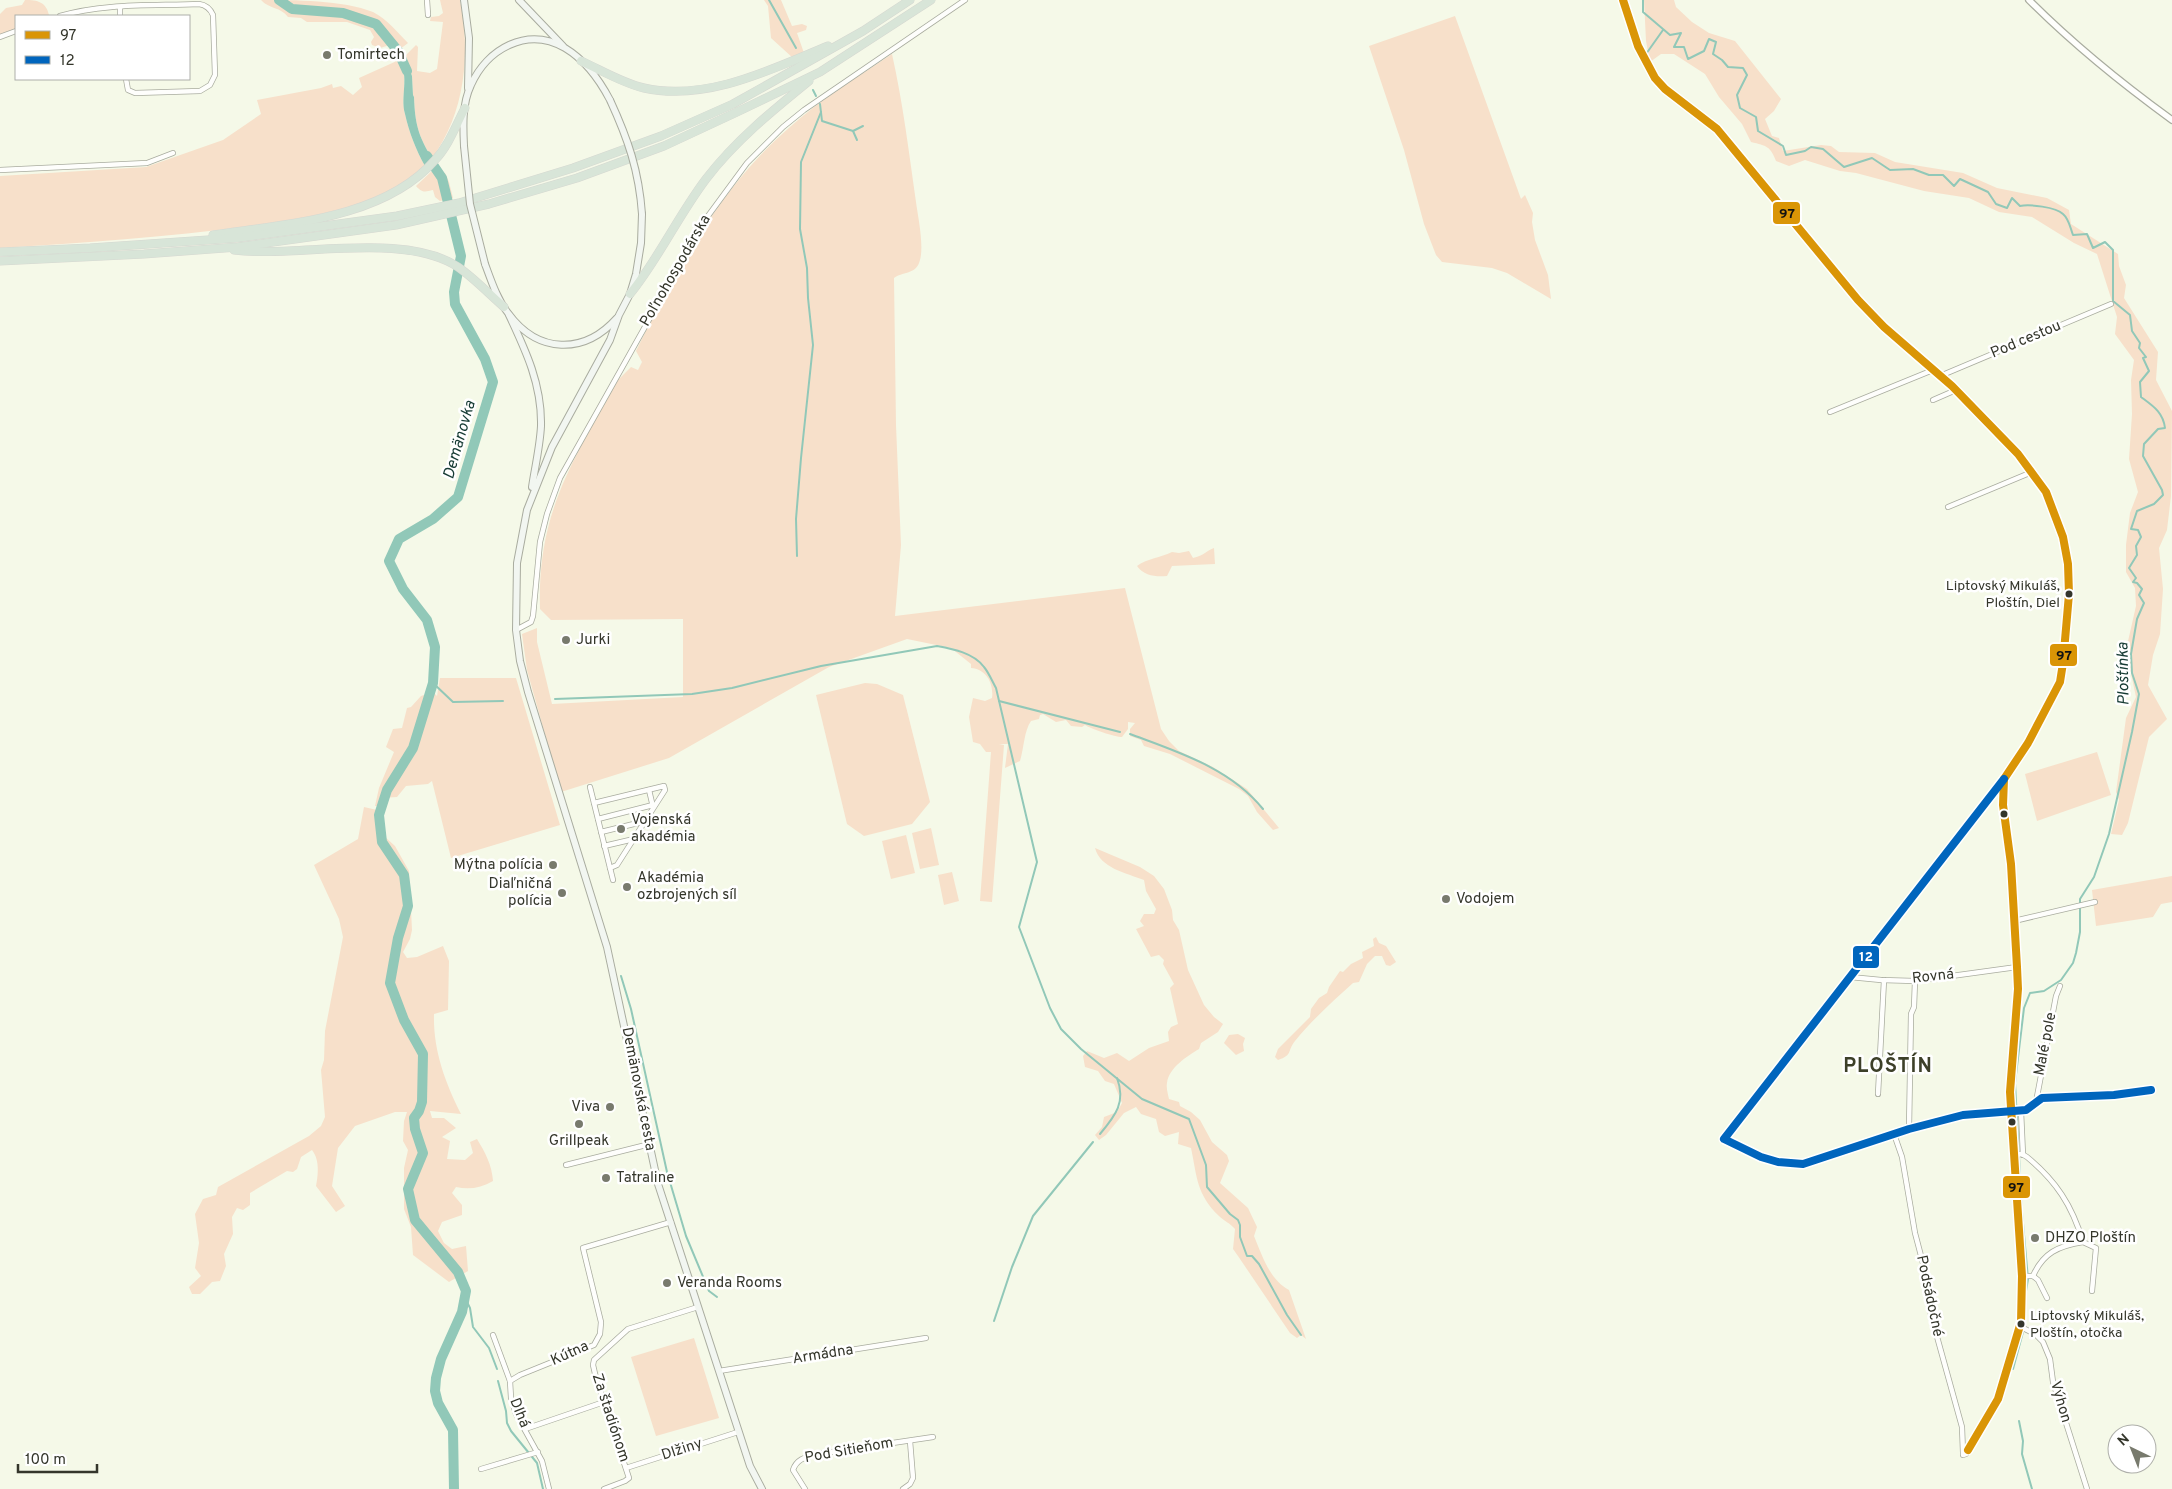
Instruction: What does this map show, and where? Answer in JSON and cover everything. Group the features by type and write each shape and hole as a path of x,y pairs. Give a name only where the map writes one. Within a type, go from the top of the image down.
{"highway":[{"path":"0,252 162,244 237,238 397,216 459,202 573,168 661,136 733,104 863,31 910,0"},
{"path":"630,294 644,277 696,194 716,166 761,120 820,72 931,0"},
{"path":"581,61 644,88 669,91 692,90 721,85 769,70 863,31"},
{"path":"0,261 221,248 355,232 461,212 576,178 664,146 820,72"},
{"path":"162,244 327,216 379,200 414,181 436,159 447,143 465,108"},
{"path":"221,248 244,252 379,249 431,255 458,267 504,308"}],"main road":[{"path":"464,0 469,38 464,146 470,204 485,264 504,308 525,330 537,338 550,343 564,345 593,338 608,328 619,315"},
{"path":"519,0 566,49 581,61 596,78 610,100 633,154 640,188 642,214 641,243 636,274 630,294 619,315 610,340 552,447 531,497"},
{"path":"468,92 483,65 494,53 509,44 521,40 542,40 566,49"},
{"path":"509,315 531,365 541,408 541,428 531,497"},
{"name":"Demänovská cesta","path":"531,497 524,522 517,563 516,630 520,661 564,814 598,914 618,990 658,1184 738,1432 750,1466 762,1489"}],"street":[{"path":"427,0 428,15"},
{"name":"Poľnohospodárska","path":"516,630 531,622 534,616 540,542 547,514 560,478 685,253 718,199 756,152 794,118 965,0"},
{"path":"1623,0 1638,46 1651,73 1660,84 1717,129 1856,297 1884,327 1956,390 2018,454 2046,492 2064,537 2068,564 2068,612 2063,664 2058,687 2028,743 2004,779 1724,1139 1761,1157 1778,1162 1803,1164 1909,1129 1963,1115 2016,1112 2030,1108 2040,1099 2045,1098 2107,1095 2151,1090"},
{"path":"2030,0 2102,68 2172,120"},
{"path":"65,15 89,10 120,8 203,4 208,7 213,15 215,75 207,88 200,91 135,93 128,90 126,80"},
{"path":"120,8 120,15"},
{"path":"0,37 15,31"},
{"path":"0,170 147,163 173,154"},
{"name":"Pod cestou","path":"1940,376 2111,304"},
{"path":"1830,412 1933,370"},
{"path":"1933,400 1956,390"},
{"path":"1948,507 2032,472"},
{"path":"2004,779 2003,797 2018,989 2010,1092 2016,1112 2027,1276 2021,1325"},
{"path":"594,803 664,786 665,790 617,865 610,868"},
{"path":"590,787 613,880"},
{"path":"649,790 653,807"},
{"path":"598,819 653,807"},
{"path":"601,832 646,821"},
{"path":"604,846 634,839"},
{"path":"2014,921 2095,902"},
{"name":"Rovná","path":"1850,977 1915,981 2017,967"},
{"path":"1878,1094 1884,980"},
{"path":"1909,1129 1911,1014 1914,1007 1915,981"},
{"name":"Malé pole","path":"2035,1103 2056,996 2060,986"},
{"path":"2016,1112 2012,1120 2019,1154 2056,1185 2074,1217 2083,1242"},
{"name":"Podsádočné","path":"1894,1134 1902,1157 1915,1233 1925,1271 1931,1315 1962,1427 1963,1455 1967,1452 1998,1399 2021,1325"},
{"path":"566,1165 650,1144"},
{"name":"Kútna","path":"510,1381 594,1345 600,1334 600,1322 583,1248 670,1222"},
{"path":"2027,1276 2046,1255 2063,1247 2083,1242 2092,1245 2097,1252 2092,1291"},
{"path":"2027,1276 2038,1280 2047,1298"},
{"name":"Za štadiónom","path":"604,1489 629,1479 593,1365 599,1354 628,1329 698,1307"},
{"name":"Výhon","path":"2021,1325 2044,1342 2050,1359 2053,1382 2087,1489"},
{"name":"Dlhá","path":"493,1335 510,1381 510,1398 516,1414 544,1467 549,1489"},
{"name":"Armádna","path":"719,1371 926,1338"},
{"path":"594,1345 599,1354"},
{"path":"525,1429 604,1402"},
{"name":"Dlžiny","path":"626,1468 738,1432"},
{"name":"Pod Sitieňom","path":"805,1489 793,1470 799,1460 818,1454 933,1437"},
{"path":"903,1489 910,1484 913,1478 910,1441"},
{"path":"481,1470 535,1452"}],"shaded area":[{"path":"25,0 41,3 46,7 49,15 15,15 15,29 0,35 0,14 6,8 22,5"},
{"path":"261,0 333,3 361,8 383,18 408,43 391,56 389,54 390,45 380,48 372,45 371,42 374,37 370,30 347,22 307,22 301,18 288,17 282,11"},
{"path":"440,0 460,0 465,41 465,62 458,103 452,122 432,158 423,143 418,129 412,76 405,56 416,45 418,47 417,71 430,73 437,69 443,22 430,21 431,17 439,16 443,13"},
{"path":"764,0 781,0 792,26 802,24 807,26 806,30 797,33 804,53 793,58 771,38 768,6"},
{"path":"1644,0 1674,0 1676,7 1692,22 1709,33 1735,41 1781,99 1774,111 1765,119 1772,136 1779,138 1783,151 1821,145 1831,146 1839,152 1875,153 1895,162 1963,173 1997,188 2047,198 2069,210 2071,224 2118,254 2119,266 2126,285 2124,298 2158,352 2156,380 2172,411 2171,496 2167,530 2159,548 2163,589 2160,634 2153,655 2148,685 2167,719 2149,737 2128,823 2122,835 2111,834 2119,800 2116,792 2126,718 2136,697 2126,650 2136,606 2135,588 2126,572 2126,545 2130,513 2138,492 2129,459 2132,414 2131,380 2134,360 2115,334 2117,317 2097,254 2074,243 2032,217 1999,212 1969,198 1924,191 1856,173 1840,171 1805,160 1789,166 1776,161 1772,152 1767,147 1751,142 1742,124 1719,97 1705,74 1674,54 1661,54 1650,62 1646,41"},
{"path":"1455,16 1521,199 1525,195 1533,213 1532,222 1535,240 1548,275 1551,299 1507,273 1492,268 1442,262 1436,255 1424,224 1404,150 1369,46"},
{"path":"892,54 906,128 921,242 921,257 917,267 894,278 896,425 901,545 895,616 1125,588 1161,729 1179,751 1213,767 1247,789 1279,828 1273,830 1257,812 1248,796 1239,789 1170,754 1144,746 1141,740 1130,736 1130,729 1135,723 1128,722 1128,729 1122,737 1092,729 1085,725 1082,727 1071,726 1066,720 1056,722 1043,714 1040,715 1039,719 1031,721 1029,725 1020,761 1005,768 1008,744 999,744 1004,745 992,902 980,901 991,752 986,752 980,744 973,742 969,717 973,698 985,701 992,698 992,687 985,674 971,668 971,664 951,648 907,639 829,667 669,758 561,792 527,670 522,634 537,628 537,642 552,704 683,697 683,619 551,620 540,609 541,575 551,515 573,462 618,380 631,367 638,370 642,362 636,351 684,260 721,202 765,150 790,127 827,98"},
{"path":"399,60 404,73 404,107 407,121 413,141 425,166 400,185 379,197 327,213 249,226 125,239 0,248 0,176 146,167 223,140 261,114 257,100 321,88 332,84 333,88 341,86 353,95 362,87 359,78"},
{"path":"434,169 440,176 445,173 453,198 440,201 435,197 433,190 424,191 416,186"},
{"path":"1214,548 1215,564 1172,566 1167,576 1150,575 1143,572 1137,566 1145,561 1172,552 1189,551 1193,558"},
{"path":"440,678 516,678 560,825 451,858 432,781 428,784 406,786 397,797 382,798 378,806 375,806 379,788 394,752 386,747 393,729 402,728 407,708 411,707 421,696 433,692 437,696"},
{"path":"865,683 877,684 903,695 930,802 912,824 864,836 847,824 816,695"},
{"path":"2097,752 2111,795 2037,821 2025,774"},
{"path":"364,807 377,810 379,840 384,836 395,846 409,871 412,930 410,939 403,952 407,958 417,957 443,946 449,961 448,1010 434,1014 434,1027 441,1066 461,1114 430,1111 432,1118 444,1118 456,1128 442,1137 450,1141 447,1159 465,1160 473,1153 470,1142 477,1139 488,1159 493,1181 475,1188 456,1187 452,1193 462,1205 462,1215 442,1222 438,1231 444,1243 452,1249 466,1246 468,1271 449,1282 413,1255 411,1227 404,1209 404,1168 408,1150 403,1141 404,1121 407,1112 395,1112 355,1126 338,1148 332,1186 345,1206 336,1212 316,1186 317,1163 312,1150 301,1157 297,1169 293,1172 287,1171 250,1193 250,1205 243,1210 237,1208 232,1217 233,1234 224,1254 226,1266 220,1281 212,1282 200,1294 192,1294 189,1287 201,1276 195,1268 199,1243 195,1214 203,1199 216,1195 218,1187 309,1136 321,1126 325,1117 321,1070 324,1060 325,1031 343,937 339,919 314,865 358,839"},
{"path":"931,828 939,865 920,869 912,833"},
{"path":"906,835 915,873 891,879 882,841"},
{"path":"1095,848 1140,867 1154,876 1164,889 1172,910 1173,920 1179,930 1188,970 1204,1005 1223,1024 1218,1032 1201,1043 1199,1049 1171,1072 1167,1085 1169,1099 1179,1102 1180,1106 1200,1120 1212,1142 1227,1155 1229,1161 1220,1183 1248,1208 1257,1227 1254,1236 1263,1259 1276,1280 1289,1290 1306,1339 1301,1335 1297,1338 1290,1333 1233,1249 1235,1229 1211,1208 1206,1200 1196,1176 1191,1148 1178,1144 1179,1132 1165,1136 1159,1132 1156,1119 1141,1114 1136,1107 1124,1113 1106,1135 1099,1140 1095,1135 1102,1127 1104,1117 1117,1112 1122,1103 1114,1084 1105,1081 1098,1071 1085,1067 1083,1056 1087,1051 1104,1058 1117,1053 1129,1061 1149,1048 1169,1041 1168,1032 1171,1027 1178,1024 1170,988 1174,984 1163,964 1164,960 1159,955 1151,957 1136,929 1144,926 1140,921 1144,914 1154,914 1156,909 1146,891 1144,880 1108,865 1098,855"},
{"path":"952,872 959,901 944,905 938,875"},
{"path":"2172,876 2172,902 2161,904 2153,917 2096,926 2092,890"},
{"path":"1376,937 1379,943 1386,946 1396,962 1390,966 1386,965 1382,956 1375,956 1367,964 1359,982 1353,983 1323,1011 1295,1041 1288,1054 1278,1060 1275,1057 1278,1049 1310,1017 1311,1009 1319,998 1327,993 1340,971 1343,972 1351,964 1363,958 1362,952 1374,946 1373,939"},
{"path":"1238,1034 1245,1038 1243,1044 1244,1051 1236,1055 1224,1043 1229,1035"},
{"path":"694,1338 719,1418 656,1436 631,1357"}],"water":[{"path":"405,56 412,76 418,129 423,143 432,158 425,166 411,134 404,107 404,73 399,60"}],"waterway":[{"name":"Demänovka","path":"279,0 292,9 343,13 376,24 398,51 407,71"},
{"path":"769,0 796,48"},
{"name":"Ploštínka","path":"1643,0 1643,12 1670,35 1681,33 1674,47 1684,47 1688,59 1704,51 1709,39 1716,42 1713,54 1728,67 1743,68 1747,75 1737,95 1740,108 1756,117 1758,131 1783,146 1786,155 1805,151 1811,147 1823,149 1844,167 1872,158 1890,170 1913,169 1929,175 1943,175 1954,186 1960,179 1988,192 1996,204 2007,208 2012,198 2020,206 2030,205 2060,212 2067,218 2073,235 2087,234 2093,248 2105,242 2113,250 2113,301 2130,315 2132,331 2140,343 2139,348 2146,357 2143,358 2149,371 2140,382 2141,397 2160,414 2165,428 2158,429 2144,444 2143,456 2163,495 2154,504 2137,511 2131,529 2138,530 2141,537 2136,546 2137,555 2129,568 2136,578 2133,582 2137,583 2142,589 2139,595 2144,603 2137,619 2131,654 2132,673 2139,694 2132,732 2109,834 2094,877 2080,899 2080,932 2073,963 2061,980 2044,991 2030,993 2024,1008 2015,1083 2022,1212 2028,1279 2025,1297 2025,1326"},
{"path":"1646,54 1663,30"},
{"path":"813,90 816,96"},
{"path":"820,104 822,121 853,131 857,140"},
{"path":"797,556 796,519 813,345 807,268 800,229 801,162 821,112"},
{"path":"853,131 863,126"},
{"name":"Demänovka","path":"427,156 442,178 461,256 454,292 455,304 485,359 493,382 458,497 433,519 399,539 389,561 403,589 427,620 435,647 433,683 413,748 387,790 379,815 382,842 404,875 408,906 398,938 390,983 404,1020 423,1054 422,1102 414,1118 415,1129 423,1153 408,1189 415,1220 458,1272 466,1291 462,1312 441,1359 435,1391 438,1403 453,1430 454,1489"},
{"path":"555,699 692,694 732,688 821,666 937,646 963,652 980,662 996,688 1037,862 1019,927 1050,1008 1061,1029 1081,1049 1142,1099 1189,1119 1206,1165 1207,1187 1230,1214 1238,1220 1240,1237 1247,1256 1252,1256 1259,1264 1287,1315 1301,1335"},
{"path":"433,683 453,702 503,701"},
{"path":"999,701 1120,732"},
{"path":"1130,734 1184,755 1219,772 1250,795 1263,809"},
{"path":"621,976 631,1009 667,1172 686,1236 709,1291 717,1297"},
{"path":"1100,1134 1111,1121 1118,1108 1120,1087 1117,1078"},
{"path":"994,1321 1012,1267 1033,1216 1093,1142"},
{"path":"466,1300 470,1308 473,1327 489,1348 497,1369"},
{"name":"Ploštínka","path":"2013,1369 2023,1332"},
{"path":"498,1381 506,1411 507,1423 511,1431 537,1463 543,1489"},
{"name":"Ploštínka","path":"2019,1421 2023,1441 2022,1454 2032,1489"}],"transit line":[{"name":"97","path":"1623,0 1638,46 1655,78 1665,89 1717,129 1858,300 1884,327 1952,386 2018,454 2046,492 2063,537 2068,564 2069,594 2060,682 2028,743 2004,779 2003,805 2011,864 2018,989 2010,1092 2022,1276 2021,1322 1998,1399 1968,1450"},
{"name":"12","path":"2004,779 1724,1139 1761,1157 1778,1162 1803,1164 1909,1129 1963,1115 2026,1110 2042,1098 2114,1095 2151,1090"}],"place":[{"name":"Tomirtech","path":"327,55"},
{"name":"Liptovský Mikuláš, Ploštín, Diel","path":"2069,594"},
{"name":"Jurki","path":"566,640"},
{"name":"Vojenská akadémia","path":"621,829"},
{"name":"Mýtna polícia","path":"553,865"},
{"name":"Akadémia ozbrojených síl","path":"627,887"},
{"name":"Diaľničná polícia","path":"562,893"},
{"name":"Vodojem","path":"1446,899"},
{"name":"Viva","path":"610,1107"},
{"name":"Grillpeak","path":"579,1124"},
{"name":"Tatraline","path":"606,1178"},
{"name":"DHZO Ploštín","path":"2035,1238"},
{"name":"Veranda Rooms","path":"667,1283"},
{"name":"Liptovský Mikuláš, Ploštín, otočka","path":"2021,1324"}],"district":[{"name":"PLOŠTÍN","path":"1888,1067"}]}
